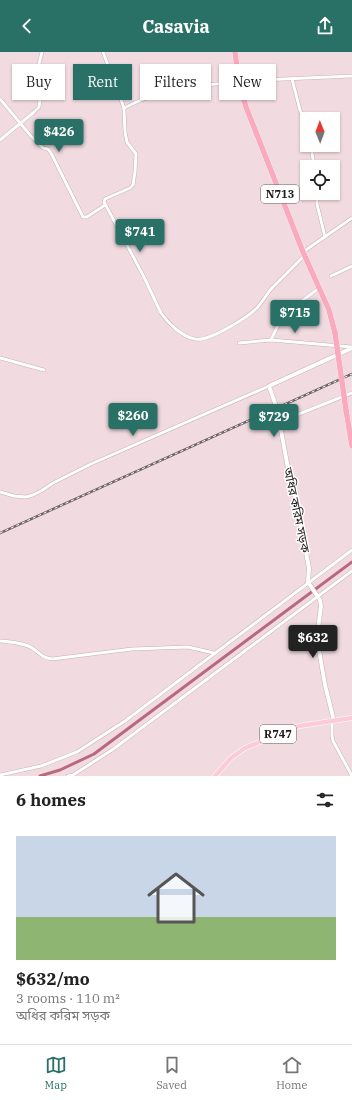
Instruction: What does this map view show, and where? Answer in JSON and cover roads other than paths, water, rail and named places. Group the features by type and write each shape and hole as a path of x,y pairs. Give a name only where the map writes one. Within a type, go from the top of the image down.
{"highway":[{"name":"N713","path":"235,52 237,64"},
{"name":"N713","path":"244,100 304,254 329,310 335,333 352,446"}],"main road":[{"path":"269,386 352,348"},
{"name":"অধির করিম সড়ক","path":"269,386 277,408 309,568 309,584"},
{"path":"309,584 318,597 321,606 317,638 333,721"},
{"name":"R747","path":"215,776 237,752 245,748 298,726 352,718"}],"street":[{"path":"0,140 28,118 41,103 34,84 42,52"},
{"path":"103,52 124,108 127,142 136,154 137,158 134,183 130,188 105,199 104,202 143,275 161,313 184,335 196,340 206,339 227,328 250,313 304,254 352,218"},
{"path":"276,80 352,76"},
{"path":"292,79 301,112"},
{"path":"124,108 168,90 219,84"},
{"path":"0,99 43,148 48,149 51,153 83,217 87,217 105,205"},
{"path":"317,200 325,237"},
{"path":"331,276 352,266"},
{"path":"271,340 284,312 298,304 319,288"},
{"path":"239,343 271,340 352,348"},
{"path":"0,358 44,370"},
{"path":"0,492 14,496 26,497 33,495 91,464 269,386"},
{"path":"279,422 352,393"},
{"path":"0,776 41,766 77,752 125,721 214,653 309,584 352,550"},
{"path":"68,776 112,750 352,571"},
{"path":"0,641 14,642 36,650 46,658 52,659 132,649 188,647 214,653"},
{"path":"333,721 333,741 352,776"}],"waterway":[{"path":"40,776 60,770 94,754 352,562"}],"railway":[{"path":"0,533 352,374"}]}
